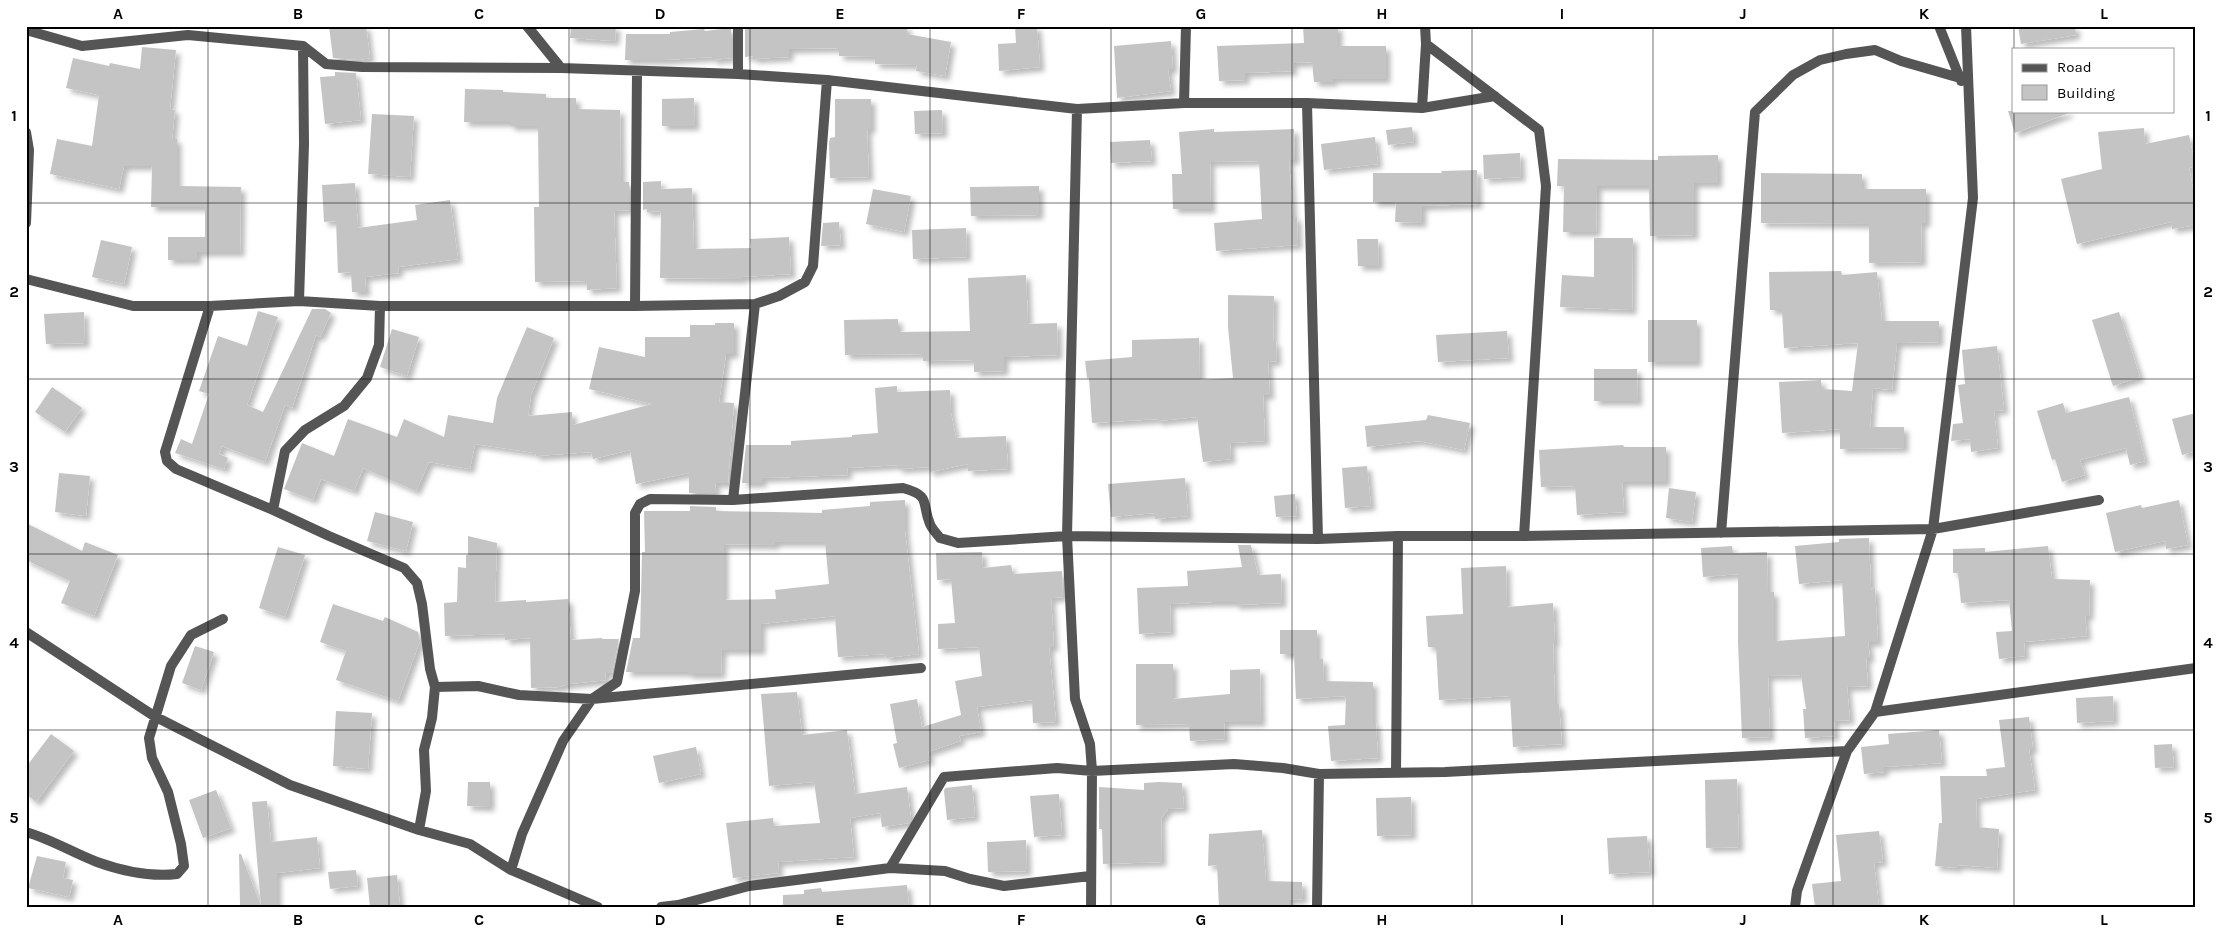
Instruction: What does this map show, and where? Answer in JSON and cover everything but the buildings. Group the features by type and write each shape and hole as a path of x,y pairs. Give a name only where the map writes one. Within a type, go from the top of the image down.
{"street":[{"path":"29,26 26,30 82,46 188,35 303,46 326,64 335,65 362,67 561,68 738,74 827,80 1077,108 1184,103 1307,103 1422,108 1495,96"},
{"path":"527,26 561,68"},
{"path":"738,26 738,74"},
{"path":"1184,103 1186,26"},
{"path":"1422,108 1426,44 1425,26"},
{"path":"1939,26 1969,102"},
{"path":"1795,907 1797,891 1846,751 1875,712 1933,529 1972,198 1966,26"},
{"path":"1426,44 1539,130 1546,186 1524,536"},
{"path":"299,302 304,144 303,46"},
{"path":"1721,533 1755,112 1793,75 1820,60 1846,54 1875,50 1960,78"},
{"path":"635,306 637,72"},
{"path":"26,279 133,306 210,306 299,302 380,306 755,304 779,296 805,282 814,266 827,80"},
{"path":"1307,103 1318,539"},
{"path":"1077,108 1067,536 1074,699 1090,744 1092,771 1091,907"},
{"path":"26,132 29,150 26,223"},
{"path":"733,500 755,304"},
{"path":"210,306 166,452 167,461 176,469 404,568 417,583 422,604 430,669 435,687 432,718 424,750 426,791 419,830"},
{"path":"273,510 284,451 305,430 344,406 367,378 379,345 380,306"},
{"path":"511,870 522,834 563,741 592,698 617,682 635,591 635,513 640,504 650,499 733,500 904,488 918,492 926,503 930,524 940,538 958,542 1067,536 1318,539 1398,536 1524,536 1933,529 2099,500"},
{"path":"1396,773 1398,536"},
{"path":"26,832 46,837 97,862 158,876 177,874 184,866 181,844 168,792 152,758 149,738 170,666 191,635 223,619"},
{"path":"26,632 154,716 290,785 419,830 470,844 511,870 574,902 598,907"},
{"path":"435,687 478,686 519,695 592,698 921,668"},
{"path":"1875,712 2196,668"},
{"path":"890,868 944,777 1057,768 1092,771 1234,764 1283,768 1319,774 1445,772 1846,751"},
{"path":"1317,907 1319,774"},
{"path":"661,907 678,905 749,886 890,868 945,871 970,879 1004,886 1090,876"}]}
